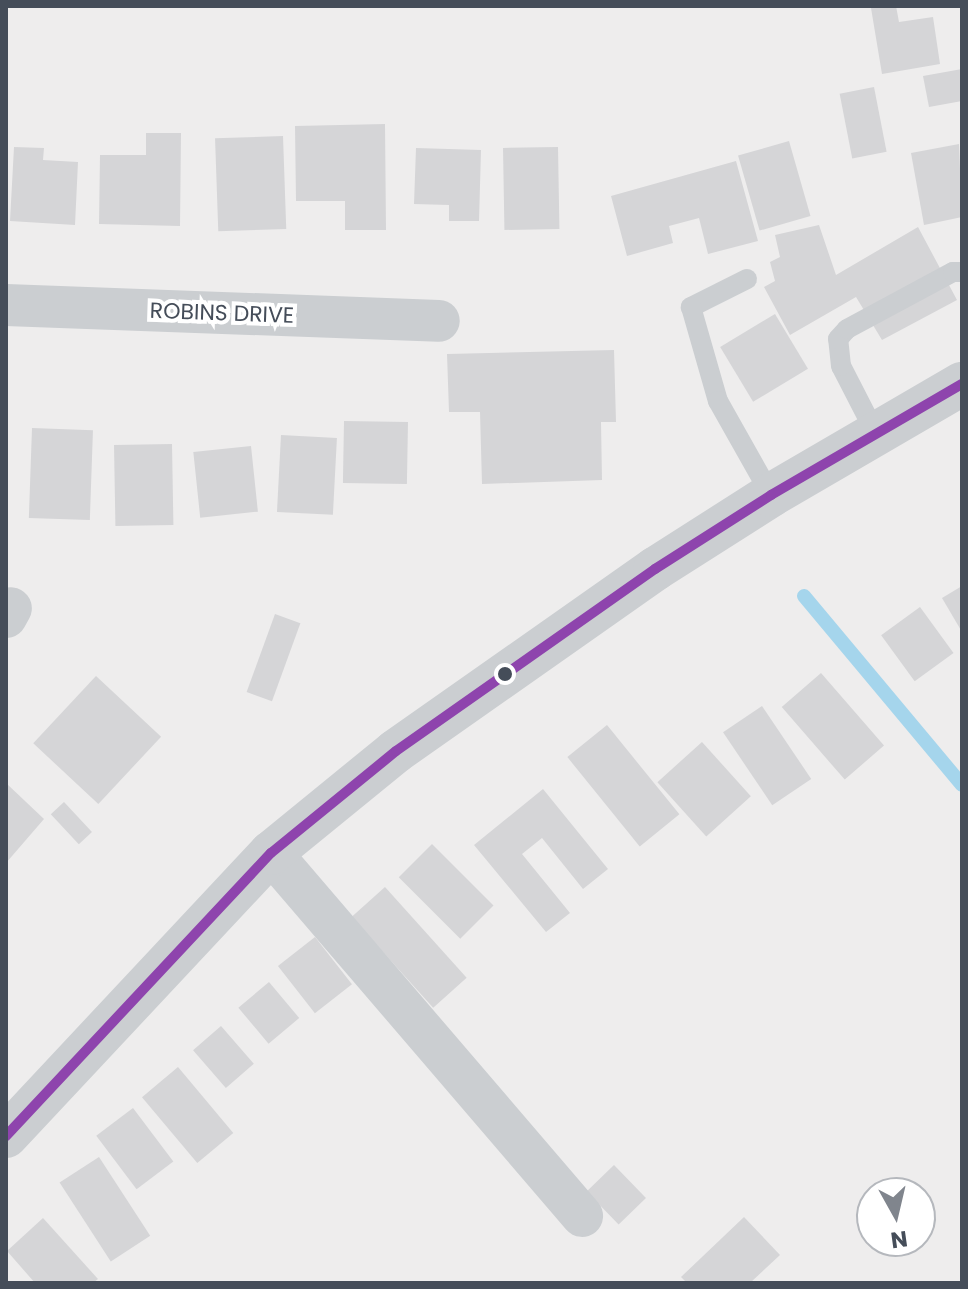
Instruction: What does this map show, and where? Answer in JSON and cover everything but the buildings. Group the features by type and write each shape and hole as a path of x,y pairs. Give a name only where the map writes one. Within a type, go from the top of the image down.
{"street":[{"name":"ROBINS DRIVE","path":"6,305 439,321"},
{"path":"6,1136 271,853 396,751 520,661 771,495 962,384"},
{"path":"271,853 582,1216"}],"lane":[{"path":"876,434 841,366 838,339 847,329 953,272 962,272"},
{"path":"747,279 691,307 718,401 771,495"}],"waterway":[{"path":"804,596 962,785"}],"transit line":[{"path":"6,1136 271,853 396,751 655,569 771,495 962,384"}]}
